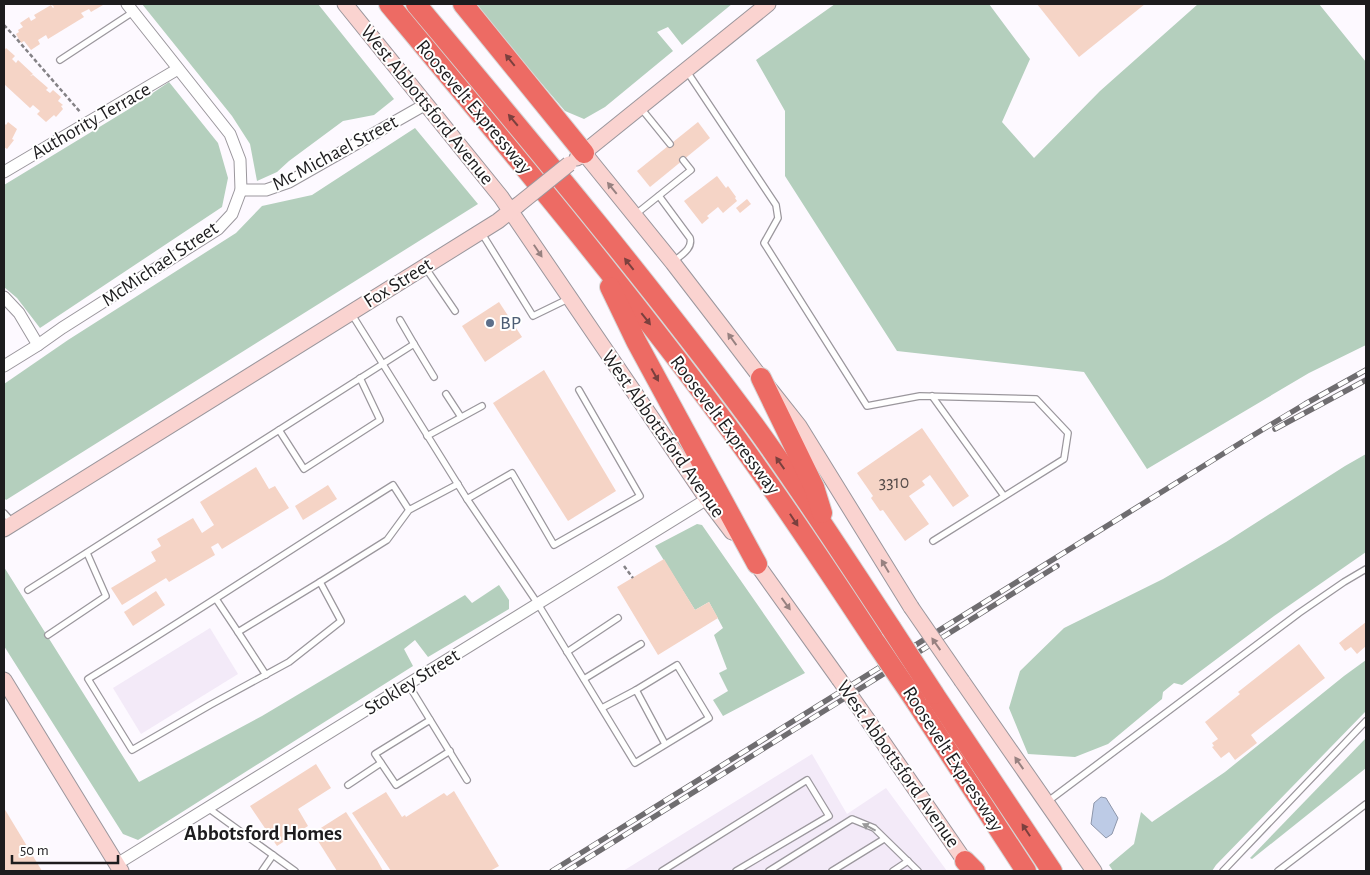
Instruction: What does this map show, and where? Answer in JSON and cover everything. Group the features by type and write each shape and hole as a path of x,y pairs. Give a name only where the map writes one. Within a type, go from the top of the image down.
{"highway":[{"name":"Roosevelt Expressway","path":"389,4 594,253 738,440 783,503 916,702 1026,871"},
{"name":"Roosevelt Expressway","path":"416,4 544,157 755,427 828,532 1052,871"},
{"path":"463,4 576,158"},
{"path":"594,253 636,341 757,564"},
{"path":"761,378 814,487 828,532"}],"street":[{"name":"West Abbottsford Avenue","path":"345,4 501,197 514,208 570,298 707,500 757,564 839,678 970,868"},
{"name":"Fox Street","path":"7,522 351,313 498,221 768,4"},
{"name":"McMichael Street","path":"4,366 218,229 232,214 241,190 240,160 230,134 130,8"},
{"name":"Authority Terrace","path":"4,172 178,69"},
{"name":"Mc Michael Street","path":"241,190 266,190 288,182 426,104"},
{"path":"576,158 635,215 799,426 910,607 1094,871"},
{"path":"4,297 18,313 38,345"},
{"name":"Stokley Street","path":"119,867 208,808 707,500"},
{"path":"4,680 119,867"}],"lane":[{"path":"60,60 130,8"},
{"path":"686,70 776,205 778,218 764,243 867,406 920,396 1036,398 1068,433 1064,459 933,541"},
{"path":"640,107 670,144"},
{"path":"635,215 691,170 683,160"},
{"path":"658,196 690,238 690,248 672,263"},
{"path":"481,232 533,316 570,298"},
{"path":"425,267 455,311"},
{"path":"351,313 467,499 538,604 635,763 709,718 677,665 602,708"},
{"path":"400,320 434,377"},
{"path":"28,590 414,344"},
{"path":"279,430 304,469 380,420 360,378"},
{"path":"467,499 512,473 554,545 640,496 579,390"},
{"path":"446,394 461,417"},
{"path":"932,396 1004,496"},
{"path":"428,436 482,406"},
{"path":"238,632 387,540 409,510 458,484"},
{"path":"320,582 341,621 289,662 132,750 88,679 173,627 394,485 409,510"},
{"path":"48,635 106,596 87,553"},
{"path":"1047,803 1299,613 1366,569"},
{"path":"216,599 266,675"},
{"path":"567,652 618,618"},
{"path":"584,679 641,644"},
{"path":"408,684 467,780"},
{"path":"636,690 666,744"},
{"path":"430,720 375,754 396,785 450,751"},
{"path":"1223,871 1366,721"},
{"path":"348,785 381,763"},
{"path":"662,871 807,780 829,816 736,871"},
{"path":"1278,871 1366,804"},
{"path":"208,808 295,871"},
{"path":"769,871 852,819 874,828 918,871"},
{"path":"832,871 884,839"},
{"path":"262,871 273,855"},
{"path":"893,871 908,861"}],"path":[{"path":"4,25 88,122"},
{"path":"624,566 633,578"}],"shaded area":[{"path":"210,628 238,674 141,734 113,688"},
{"path":"812,754 847,814 886,788 947,871 623,871"}],"green space":[{"path":"142,4 318,4 394,99 374,115 343,121 277,172 257,181 250,144 232,116"},
{"path":"474,4 732,4 682,45 668,27 657,32 673,51 605,107 584,119 565,111"},
{"path":"835,4 989,4 1030,59 1002,122 1034,158 1100,91 1198,4 1319,4 1366,62 1366,345 1309,373 1147,469 1084,372 897,351 785,176 785,111 756,60"},
{"path":"169,82 218,143 228,178 222,207 40,328 17,298 4,287 4,185 129,109"},
{"path":"415,128 478,204 6,500 4,498 4,384 68,340 236,233 262,206 312,195"},
{"path":"1366,454 1366,552 1274,616 1182,685 1174,683 1163,692 1162,699 1108,744 1075,757 1028,754 1009,708 1020,671 1064,628 1163,579 1226,542"},
{"path":"697,524 702,525 805,673 723,716 713,700 728,691 719,673 727,669 714,635 723,628 709,602 695,610 655,546"},
{"path":"4,567 139,782 262,716 465,595 472,603 499,585 509,600 509,609 428,657 415,640 404,649 413,666 138,840 123,834 4,646"},
{"path":"1366,660 1366,711 1212,871 1113,871 1109,865 1134,844 1141,812 1152,822 1225,772"},
{"path":"1366,738 1366,768 1252,859 1250,858"}],"water":[{"path":"1101,797 1106,798 1118,818 1112,834 1106,838 1091,824 1094,803"}],"building":[{"path":"53,4 103,5 91,12 89,9 81,13 84,17 48,39 46,35 38,40 40,44 31,50 24,41 21,43 16,34 23,27 20,23 29,17 31,21 36,18 34,15 51,5 53,8"},
{"path":"1037,4 1145,4 1079,57"},
{"path":"6,48 15,56 12,59 16,63 18,60 33,74 30,76 33,75 48,88 46,90 50,93 53,90 61,97 58,101 63,105 61,106 63,109 56,117 54,115 46,122 37,114 40,111 33,105 30,108 4,84 4,51"},
{"path":"8,122 17,129 12,139 14,140 7,149 4,147 4,123 6,125"},
{"path":"698,122 710,138 650,187 637,171"},
{"path":"717,176 726,188 728,186 737,201 723,213 718,207 707,216 709,218 702,224 684,201"},
{"path":"747,199 751,204 740,213 736,208"},
{"path":"499,302 522,337 485,362 462,326"},
{"path":"544,370 616,491 568,521 493,403"},
{"path":"922,428 969,496 953,507 930,475 922,481 925,485 909,496 929,524 905,541 883,510 880,511 871,498 873,496 857,473"},
{"path":"256,467 269,489 275,486 289,508 222,549 218,543 211,547 215,555 169,582 166,578 122,605 111,588 156,561 151,552 161,546 157,539 193,518 202,533 214,525 200,502"},
{"path":"328,485 337,499 303,520 295,506"},
{"path":"664,559 695,610 709,602 718,618 658,655 617,587"},
{"path":"156,591 165,605 133,626 124,612"},
{"path":"1366,622 1366,646 1357,654 1351,647 1345,651 1339,643"},
{"path":"1299,644 1325,678 1251,735 1257,743 1235,760 1229,752 1221,758 1212,747 1214,746 1212,743 1218,739 1205,722 1240,694 1238,692"},
{"path":"316,764 331,788 298,809 308,826 277,846 250,806"},
{"path":"454,791 499,866 490,871 391,871 352,813 386,792 402,817 405,815 406,817 444,793 447,796"},
{"path":"4,808 42,871 4,871"},
{"path":"346,812 383,871 337,871 313,833"}],"railway":[{"path":"552,871 1242,442 1366,370"},
{"path":"1275,429 1366,380"},
{"path":"567,871 1057,566"}],"place":[{"name":"BP","path":"490,323"}],"district":[{"name":"Abbotsford Homes","path":"263,833"}]}
